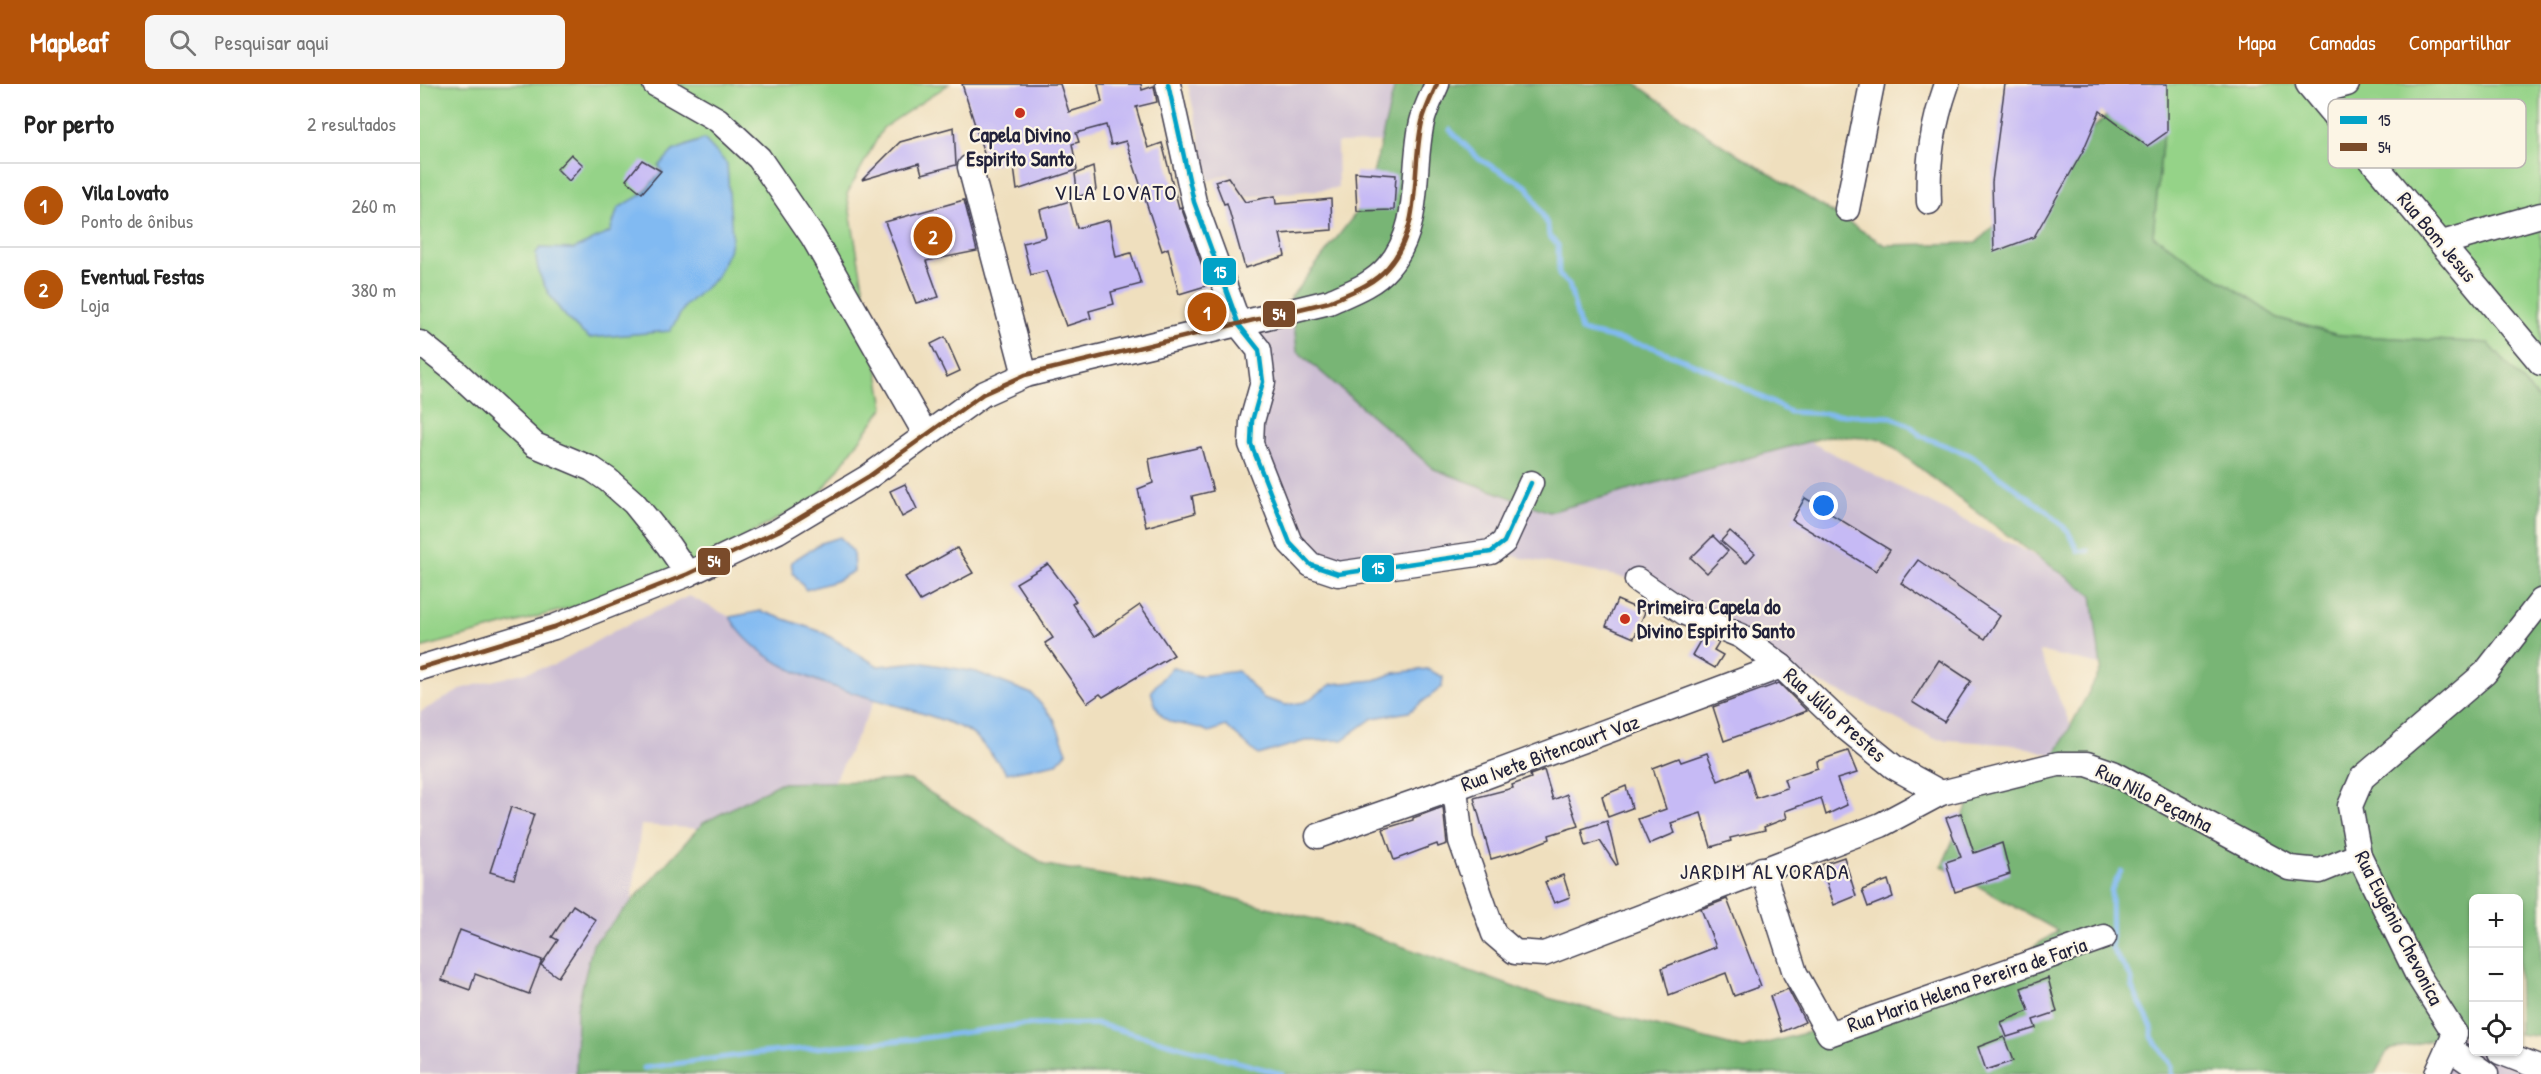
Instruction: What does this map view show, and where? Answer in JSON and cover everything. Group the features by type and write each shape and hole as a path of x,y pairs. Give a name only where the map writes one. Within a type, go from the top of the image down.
{"street":[{"path":"655,84 691,94 759,158 819,247 926,435"},
{"path":"1168,84 1194,202 1239,325 1259,350 1263,382 1252,421 1251,444 1290,543 1311,566 1338,574 1491,552 1504,542 1532,483"},
{"path":"420,668 554,627 688,574 817,509 983,394 1025,375 1329,302 1369,283 1388,268 1402,245 1413,210 1422,122 1437,84"},
{"path":"1847,209 1872,84"},
{"path":"1929,202 1927,172 1933,123 1947,84"},
{"path":"2312,88 2347,84"},
{"name":"Rua Bom Jesus","path":"2312,88 2328,107"},
{"path":"970,166 1025,375"},
{"name":"Rua Bom Jesus","path":"2379,168 2541,363"},
{"path":"2442,243 2541,215"},
{"path":"420,343 456,371 535,445 592,469 608,480 634,503 688,574"},
{"name":"Rua Júlio Prestes","path":"1638,580 1685,613 1741,636 1781,666 1847,729 1894,767 1941,794"},
{"name":"Rua Eugênio Chevonica","path":"2459,1041 2417,974 2358,855 2350,806 2362,778 2485,673 2541,601"},
{"name":"Rua Ivete Bitencourt Vaz","path":"1318,836 1455,788 1781,666"},
{"name":"Rua Nilo Peçanha","path":"1455,788 1461,841 1494,934 1515,952 1544,954 1881,825 1941,794 2058,764 2087,764 2113,773 2290,868 2320,871 2358,855"},
{"name":"Rua Maria Helena Pereira de Faria","path":"1762,869 1795,973 1829,1034 2104,937"},
{"path":"2437,1074 2459,1041 2486,1074"},
{"path":"2510,1056 2541,1068"}],"shaded area":[{"path":"1188,84 1395,84 1392,142 1337,143 1338,188 1245,197 1228,174 1209,181"},
{"path":"1388,268 1619,345 2031,554 2147,623 2117,669 2039,651 2087,764 2017,745 1935,739 1863,702 1781,666 1637,580 1491,552 1311,565 1251,444 1263,382 1239,325"},
{"path":"689,596 730,617 774,661 816,681 876,698 808,835 641,825 616,1030 642,1074 420,1074 420,712 464,688 554,665 616,630"},
{"path":"2455,1034 2469,1039 2469,1056 2507,1056 2541,1074 2437,1074"}],"green space":[{"path":"420,84 949,84 883,128 847,194 884,407 819,495 664,583 420,648"},
{"path":"1395,84 1636,84 1718,142 1885,245 1976,243 2122,100 2166,101 2153,235 2278,318 2338,335 2488,343 2541,402 2541,1037 2523,1035 2523,894 2469,894 2469,1032 2388,1050 2375,1074 576,1074 577,1008 593,944 703,823 780,783 910,780 1046,865 1228,897 1360,931 1533,994 1744,1049 1963,992 2058,931 1942,866 1975,788 2043,778 2101,669 2092,595 2007,535 1882,439 1829,436 1549,512 1434,469 1297,351 1291,297 1367,199"},
{"path":"2154,84 2541,84 2541,402 2488,343 2338,335 2278,318 2153,235 2166,101"}],"water":[{"path":"704,139 727,164 732,236 729,251 716,278 685,306 670,331 589,338 562,312 546,289 537,265 536,253 540,248 574,249 610,232 618,208 643,194 662,171 659,166 673,151"},
{"path":"840,537 853,552 854,571 836,581 806,590 793,573 791,562 821,543"},
{"path":"761,611 822,632 878,666 918,662 976,672 1032,694 1054,719 1067,752 1057,763 1007,773 982,743 966,730 937,718 837,688 774,660 749,641 730,617"},
{"path":"1172,667 1198,676 1238,671 1263,698 1286,705 1305,702 1332,684 1375,680 1394,673 1427,669 1443,677 1442,687 1409,712 1373,718 1342,740 1305,741 1258,755 1226,726 1209,732 1172,722 1160,714 1151,691"}],"building":[{"path":"962,84 1060,84 1069,112 1102,102 1098,84 1141,84 1142,90 1154,86 1157,102 1136,107 1148,148 1162,143 1179,208 1181,207 1209,285 1179,294 1168,248 1162,251 1126,141 1111,145 1106,125 1076,133 1079,142 1072,144 1077,170 1017,190 1013,159 988,166"},
{"path":"2005,84 2167,84 2167,132 2147,146 2100,111 2083,151 2034,237 1994,252 1992,182"},
{"path":"954,127 956,165 922,174 919,163 862,180 900,142"},
{"path":"571,154 583,165 569,181 557,169"},
{"path":"642,160 661,171 642,193 626,180"},
{"path":"1093,167 1096,190 1078,197 1075,174"},
{"path":"1355,172 1396,175 1394,210 1357,211"},
{"path":"1228,177 1245,202 1275,196 1276,204 1331,199 1332,230 1280,234 1285,256 1245,268 1227,203 1224,204 1215,181"},
{"path":"964,200 977,251 926,261 939,297 916,303 885,222"},
{"path":"1070,201 1077,228 1109,220 1116,257 1131,253 1141,284 1111,292 1114,304 1089,311 1091,318 1066,326 1046,271 1031,275 1023,243 1046,237 1040,210"},
{"path":"945,337 960,371 947,377 931,344"},
{"path":"1201,447 1213,491 1192,496 1195,513 1146,527 1138,489 1153,483 1149,459"},
{"path":"905,484 917,509 902,517 890,491"},
{"path":"1805,498 1890,550 1876,571 1792,520"},
{"path":"1730,531 1755,553 1746,563 1721,541"},
{"path":"1713,536 1728,551 1707,573 1691,558"},
{"path":"957,548 973,573 920,601 905,577"},
{"path":"1918,560 2000,616 1985,639 1901,583"},
{"path":"1048,564 1076,601 1072,604 1094,637 1140,605 1174,655 1103,697 1100,694 1087,703 1045,643 1053,638 1016,583"},
{"name":"Primeira Capela do Divino Espirito Santo","path":"1617,600 1645,612 1634,638 1606,626"},
{"path":"1703,636 1719,642 1714,650 1723,655 1715,668 1692,655"},
{"path":"1939,660 1971,681 1944,722 1912,702"},
{"path":"1779,683 1807,711 1724,741 1713,707"},
{"path":"1848,751 1857,773 1837,779 1847,805 1826,815 1821,798 1785,811 1787,818 1764,827 1765,830 1730,838 1731,841 1711,847 1701,813 1671,823 1675,833 1649,844 1638,819 1666,809 1653,768 1679,758 1681,762 1707,753 1718,781 1747,769 1756,798 1787,788 1784,779 1818,768 1817,761"},
{"path":"1544,770 1553,800 1567,794 1578,826 1549,835 1550,839 1522,850 1491,859 1474,798 1513,788 1512,785"},
{"path":"1626,786 1632,808 1608,817 1602,796"},
{"path":"511,807 534,814 514,879 490,872"},
{"path":"1443,807 1447,844 1438,847 1437,844 1394,860 1383,829 1413,820 1413,818"},
{"path":"1961,813 1974,853 2002,843 2010,874 1955,892 1946,862 1961,857 1946,818"},
{"path":"1607,821 1618,864 1616,865 1600,841 1586,846 1582,829"},
{"path":"1844,857 1856,896 1834,905 1821,865"},
{"path":"1563,875 1570,897 1554,903 1545,882"},
{"path":"1888,880 1893,897 1868,907 1862,890"},
{"path":"1727,899 1761,986 1734,996 1726,973 1669,995 1662,968 1716,947 1701,909"},
{"path":"573,905 596,920 558,977 541,965 558,940 552,937"},
{"path":"460,930 542,960 529,994 475,974 470,990 442,980"},
{"path":"2048,978 2057,1012 2033,1020 2036,1028 2007,1037 2001,1022 2029,1011 2021,988"},
{"path":"1788,989 1805,1022 1782,1032 1770,996"},
{"path":"2004,1037 2013,1061 1986,1070 1978,1047"}],"waterway":[{"path":"1450,130 1479,159 1528,187 1548,226 1549,236 1558,245 1559,275 1569,284 1581,331 1652,347 1714,372 1790,412 1891,417 1911,426 1921,436 1970,455 2048,512 2068,531 2078,551 2088,551"},
{"path":"2121,871 2111,891 2112,949 2132,979 2132,988 2152,1027 2152,1037 2172,1066 2172,1074"},
{"path":"644,1068 748,1054 916,1039 1020,1025 1098,1024 1282,1074"}],"transit line":[{"name":"15","path":"1168,84 1194,202 1239,325 1259,350 1263,382 1252,421 1251,444 1290,543 1311,565 1338,574 1491,552 1504,542 1531,483"},
{"name":"54","path":"420,668 554,627 688,574 778,531 868,477 983,394 1025,375 1329,302 1368,284 1388,267 1407,234 1414,198 1422,122 1437,84"}],"place":[{"name":"Capela Divino Espirito Santo","path":"1020,113"},
{"name":"Eventual Festas","path":"933,236"},
{"name":"Vila Lovato","path":"1207,312"},
{"name":"Primeira Capela do Divino Espirito Santo","path":"1625,619"}],"district":[{"name":"VILA LOVATO","path":"1116,192"},
{"name":"JARDIM ALVORADA","path":"1765,871"}]}
